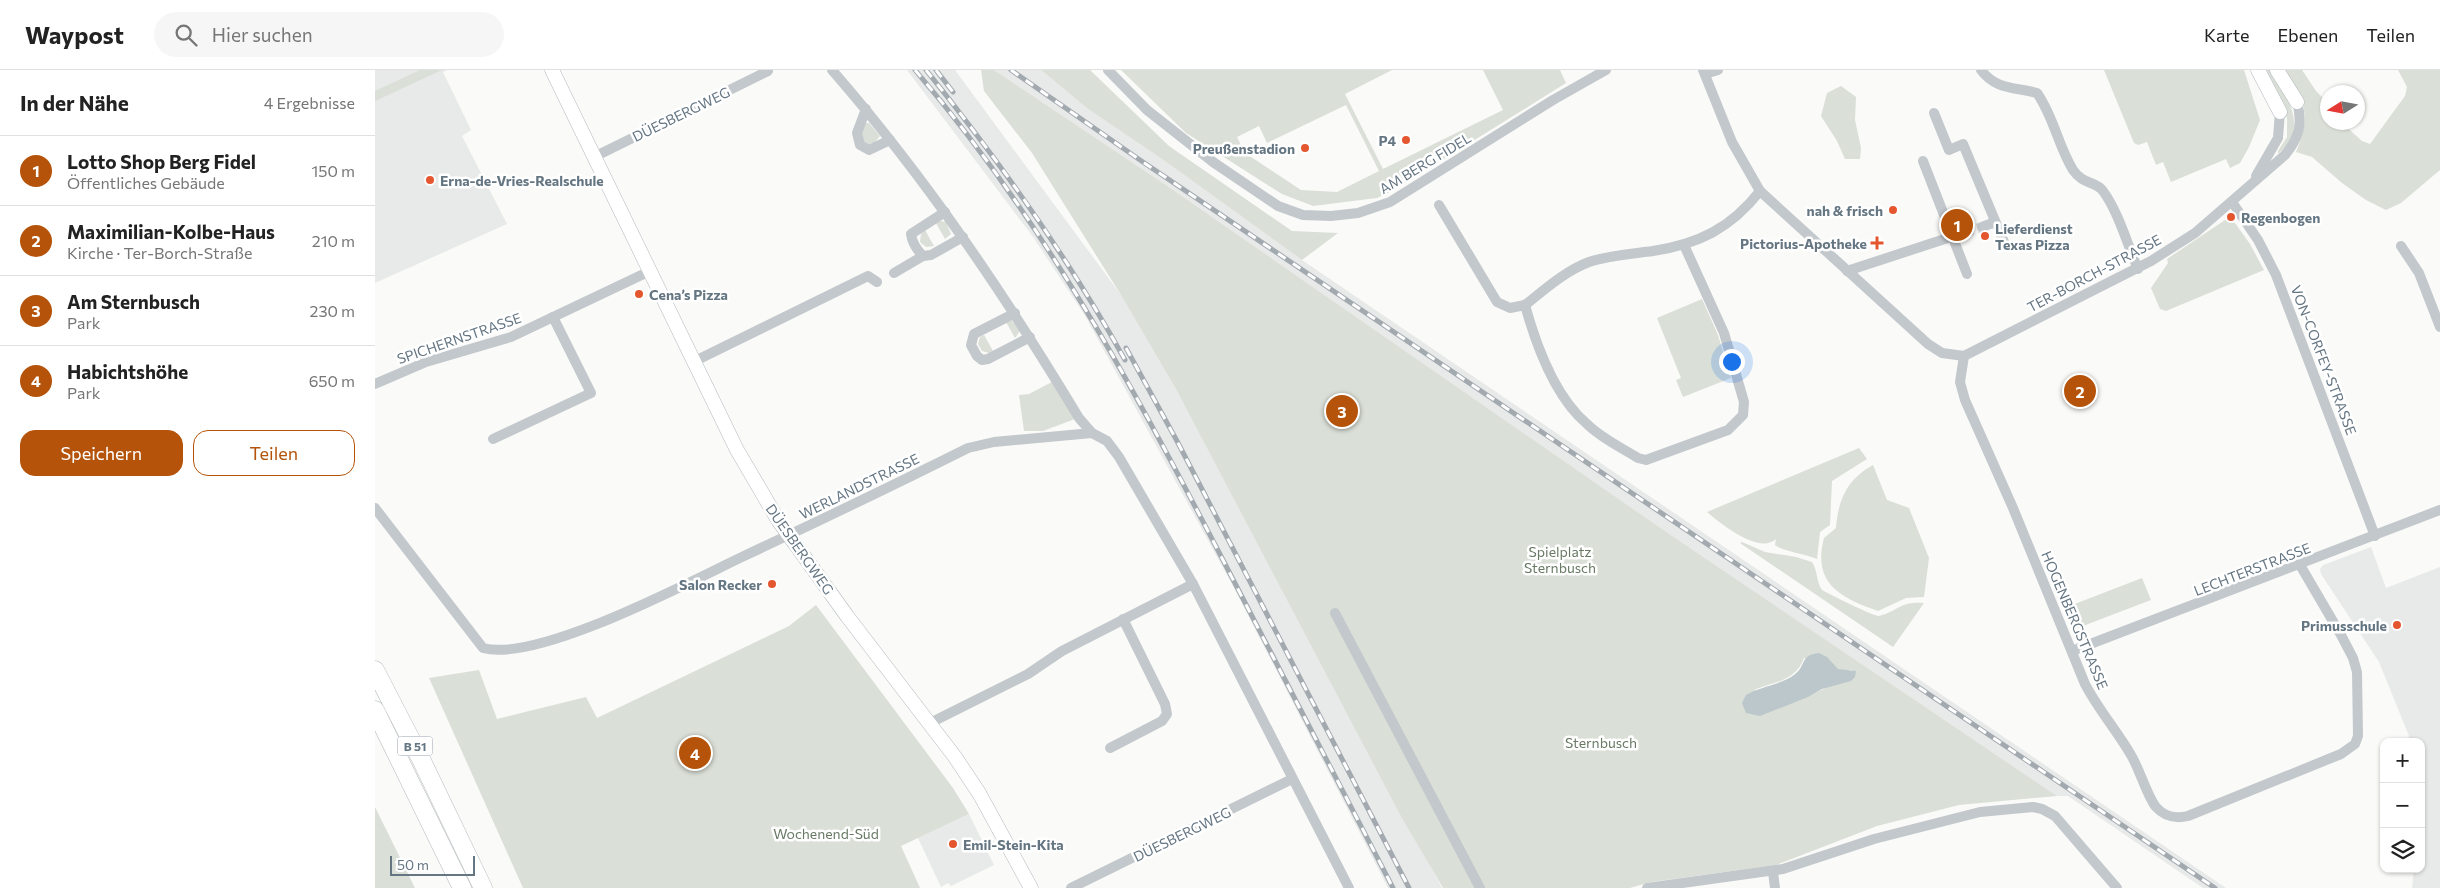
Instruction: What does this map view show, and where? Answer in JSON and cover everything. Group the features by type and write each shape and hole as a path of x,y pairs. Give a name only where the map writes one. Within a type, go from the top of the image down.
{"highway":[{"name":"B 51","path":"375,670 421,759 483,888"},
{"name":"B 51","path":"375,710 462,888"}],"street":[{"name":"DÜESBERGWEG","path":"553,70 737,450 789,536 847,616 930,723 993,816 1031,888"},
{"name":"DÜESBERGWEG","path":"594,157 769,70"},
{"path":"831,70 866,109 963,237 1015,313 1079,418 1092,433 1107,441 1119,458 1193,584 1349,888"},
{"name":"AM BERG FIDEL","path":"1108,70 1147,110 1213,162 1278,206 1303,215 1331,216 1358,213 1390,202 1553,100 1605,70"},
{"path":"1718,70 1704,72 1732,142 1760,191 1928,344 1942,353 1964,356"},
{"path":"1981,70 1989,80 2001,86 2037,93 2045,104 2072,169 2082,181 2102,189 2110,202 2138,269"},
{"path":"2258,70 2280,112"},
{"path":"2277,70 2297,102"},
{"name":"TER-BORCH-STRASSE","path":"1964,356 2138,269 2195,233 2285,156 2298,137 2301,120 2297,102"},
{"path":"866,109 857,133 860,145 869,150 890,140"},
{"name":"TER-BORCH-STRASSE","path":"2252,183 2278,138 2280,112"},
{"path":"1934,114 1949,150 1963,144 2006,248"},
{"path":"1923,161 1967,274"},
{"path":"1439,205 1497,302 1510,308 1525,305 1556,281 1587,263 1620,254 1684,245 1732,222 1744,211 1760,191"},
{"name":"VON-CORFEY-STRASSE","path":"2231,202 2258,240 2276,275 2375,536"},
{"path":"923,256 912,240 911,234 945,212"},
{"path":"1982,227 1995,222"},
{"path":"1847,271 1963,234"},
{"path":"894,273 923,256 931,255 963,237"},
{"path":"1525,305 1533,336 1542,356 1577,415 1588,426 1638,458 1655,458 1728,430 1743,415 1744,402 1724,333 1684,245"},
{"path":"2401,246 2419,273 2440,327"},
{"name":"SPICHERNSTRASSE","path":"375,384 426,362 511,337 650,271"},
{"path":"693,362 868,276 877,282"},
{"path":"1015,313 974,334 971,345 977,356 982,360 988,359 1030,337"},
{"path":"493,439 591,393 553,318"},
{"name":"HOGENBERGSTRASSE","path":"1964,356 1960,382 1965,400 2072,651 2097,706 2131,754 2155,806 2165,815 2177,818 2188,816 2341,754 2355,744 2358,736 2358,687 2353,658 2300,565"},
{"name":"WERLANDSTRASSE","path":"375,508 483,648 496,652 535,646 581,630 633,608 789,536 968,448 994,442 1092,433"},
{"name":"LECHTERSTRASSE","path":"2072,651 2440,510"},
{"path":"930,723 1028,674 1062,651 1193,584"},
{"path":"1335,613 1480,888"},
{"path":"1110,748 1162,722 1167,714 1165,704 1123,619"},
{"name":"DÜESBERGWEG","path":"1071,888 1292,779"},
{"path":"1647,888 1773,872 1874,839 1980,812 2033,807 2042,809 2055,816 2117,888"},
{"path":"1773,872 1775,888"}],"shaded area":[{"name":"Erna-de-Vries-Realschule","path":"375,70 447,70 443,72 471,130 462,136 507,224 375,283"},
{"path":"907,70 955,70 1121,295 1177,391 1442,888 1388,888 1233,586 1084,314 1033,237"},
{"path":"994,70 1041,70 1088,109 1162,159 1302,260 2226,888 2203,888 2068,796 2057,796 1662,529 1166,185"},
{"name":"Primusschule","path":"2371,547 2386,588 2440,567 2440,888 2412,888 2414,873 2425,873 2425,738 2409,738 2379,662 2321,574 2320,569 2323,565"},
{"path":"1819,653 1827,657 1838,669 1856,671 1855,677 1851,681 1822,689 1808,697 1760,716 1746,713 1742,703 1746,695 1789,678 1798,672 1808,656"},
{"name":"Emil-Stein-Kita","path":"969,814 994,865 951,886 948,883 941,887 918,838"}],"green space":[{"path":"420,70 442,70 375,101 375,91"},
{"name":"Sternbusch","path":"981,70 994,70 1166,185 1662,529 2057,796 1959,805 1877,826 1776,865 1651,882 1630,888 1443,888 1402,818 1177,391 1121,295 1032,153 984,91","holes":["1804,658 1841,670 1853,670 1832,685 1798,701 1754,690 1790,676 1796,672"]},
{"path":"1041,70 1090,70 1169,146 1292,231 1338,233 1302,260 1162,159 1088,109"},
{"path":"1121,70 1392,70 1345,94 1383,169 1503,110 1483,70 1560,70 1566,83 1394,190 1377,198 1313,206 1282,194 1186,133","holes":["1346,105 1379,171 1337,192 1301,190 1245,153 1237,137 1259,126 1267,143"]},
{"path":"2104,70 2244,70 2260,120 2240,163 2230,168 2226,159 2171,182 2163,162 2156,165 2147,142 2138,145 2134,143"},
{"path":"2264,70 2271,70 2283,91 2289,102 2294,123 2293,134 2288,144 2278,154 2287,137 2287,118"},
{"path":"2285,70 2302,70 2320,95 2320,130 2350,130 2362,141 2370,144 2405,96 2407,87 2398,70 2440,70 2440,170 2401,203 2386,210 2366,200 2342,183 2312,157 2296,152 2304,129 2305,119 2302,100"},
{"path":"1841,86 1856,97 1855,120 1861,148 1860,159 1845,159 1837,141 1821,116 1827,93"},
{"path":"865,123 869,123 880,136 875,142 868,145 864,142 861,132"},
{"path":"2225,220 2235,223 2250,244 2264,270 2166,311 2160,309 2151,288 2168,263 2167,259"},
{"path":"940,221 946,222 951,234 945,239 936,223"},
{"path":"925,230 934,246 926,247 920,242 921,234"},
{"path":"1702,299 1718,335 1731,378 1683,397 1676,380 1681,378 1657,318"},
{"path":"1011,320 1020,331 1015,338 1006,322"},
{"path":"984,335 993,351 989,353 982,351 978,344 980,337"},
{"path":"1052,382 1075,419 1043,431 1024,431 1019,395 1029,394"},
{"path":"1859,448 1867,459 1832,481 1830,525 1820,532 1817,559 1778,547 1775,545 1776,539 1769,543 1760,543 1740,536 1707,512"},
{"path":"1873,465 1887,500 1909,508 1929,558 1924,597 1906,598 1878,611 1852,600 1832,586 1822,567 1821,554 1824,538 1836,528 1839,508 1845,491 1857,477"},
{"path":"1742,542 1765,552 1796,557 1812,562 1822,590 1876,615 1886,614 1909,603 1924,603 1893,647 1740,543"},
{"path":"2142,578 2151,600 2075,629 2067,607"},
{"name":"Wochenend-Süd","path":"816,605 953,788 969,814 901,846 920,888 523,888 429,678 479,670 497,719 586,697 597,718 789,626"},
{"path":"375,807 415,888 375,888"}],"tunnel":[{"path":"1963,233 1982,227"}],"railway":[{"path":"915,70 962,127 1005,186 1084,307 1190,497 1393,888"},
{"path":"926,70 1032,211 1080,284 1125,360"},
{"path":"936,70 953,92"},
{"path":"1011,70 1140,160 2215,888"},
{"path":"1126,348 1177,441 1409,888"}],"place":[{"name":"P4","path":"1406,140"},
{"name":"Preußenstadion","path":"1305,148"},
{"name":"Erna-de-Vries-Realschule","path":"430,180"},
{"name":"nah & frisch","path":"1893,210"},
{"name":"Regenbogen","path":"2231,217"},
{"name":"Lotto Shop Berg Fidel","path":"1957,225"},
{"name":"Lieferdienst Texas Pizza","path":"1985,236"},
{"name":"Pictorius-Apotheke","path":"1877,243"},
{"name":"Cena’s Pizza","path":"639,294"},
{"name":"Maximilian-Kolbe-Haus","path":"2080,391"},
{"name":"Am Sternbusch","path":"1342,411"},
{"name":"Salon Recker","path":"772,584"},
{"name":"Primusschule","path":"2397,625"},
{"name":"Habichtshöhe","path":"695,753"},
{"name":"Emil-Stein-Kita","path":"953,844"}],"park label":[{"name":"Spielplatz Sternbusch","path":"1560,560"}]}
